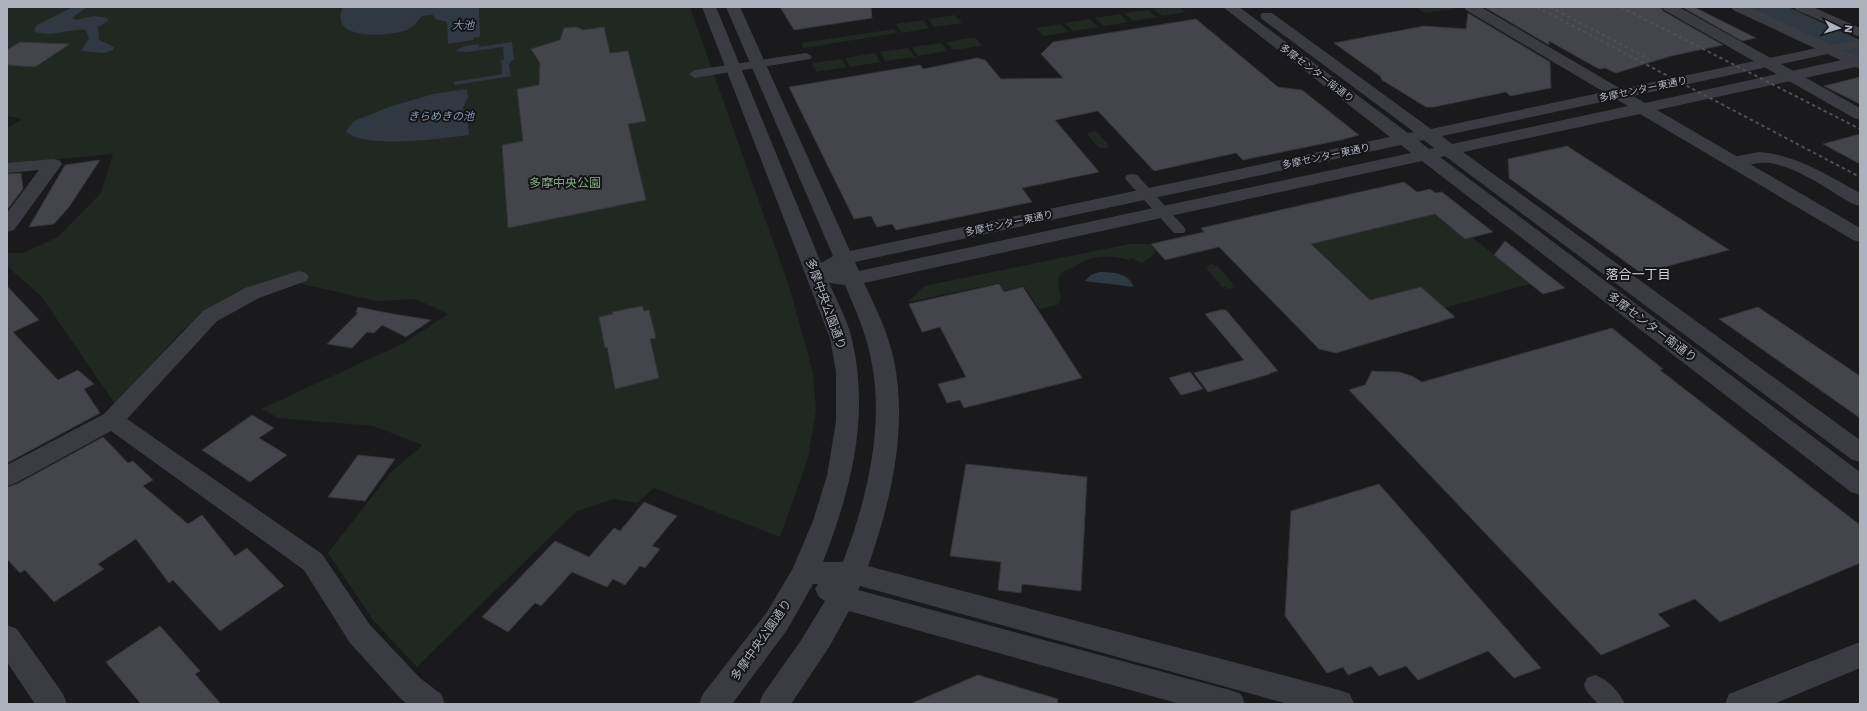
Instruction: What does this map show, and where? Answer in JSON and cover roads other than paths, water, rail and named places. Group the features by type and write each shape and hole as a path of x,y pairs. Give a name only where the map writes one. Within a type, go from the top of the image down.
{"street":[{"name":"多摩中央公園通り","path":"709,7 841,338 847,372 848,421 839,476 826,521 805,573 777,621 714,704"},
{"path":"733,7 875,332 884,368 886,420 880,479 868,528 847,585 818,638 774,704"},
{"name":"多摩センター南通り","path":"1230,7 1404,140 1425,145"},
{"name":"多摩センター南通り","path":"1255,7 1425,145 1860,485"},
{"path":"1471,7 1860,236"},
{"path":"1669,7 1860,114"},
{"path":"1738,7 1836,49 1859,62"},
{"path":"1801,7 1860,33"},
{"name":"多摩センター東通り","path":"848,268 1425,145 1620,94 1860,43"},
{"path":"695,74 806,57"},
{"name":"多摩センター東通り","path":"1425,145 1447,150 1859,62"},
{"name":"多摩センター東通り","path":"848,268 1404,140"},
{"name":"多摩センター南通り","path":"1447,150 1860,453"},
{"path":"1734,162 1758,157 1776,159 1795,166 1860,200"},
{"path":"7,168 54,164 7,226"},
{"path":"1132,178 1179,230"},
{"path":"816,276 848,268"},
{"path":"7,476 112,420 210,316 252,293 299,277"},
{"path":"112,420 313,562 360,634 410,688 430,704"},
{"path":"805,573 1230,704"},
{"path":"847,585 1339,704"},
{"path":"7,638 52,704"},
{"path":"1740,704 1860,655"},
{"path":"1595,685 1613,704"}],"water":[{"path":"73,7 87,7 72,18 76,20 94,16 107,18 109,20 98,27 99,40 114,47 113,50 104,53 81,51 89,38 86,30 73,30 53,34 34,31 37,25"},
{"name":"大池","path":"343,7 488,7 479,8 480,37 473,38 473,40 448,44 447,22 436,19 433,15 422,16 411,28 400,32 376,35 363,34 352,31 344,26 341,18"},
{"path":"512,42 514,60 511,61 509,65 511,76 455,85 454,82 502,74 501,60 504,60 503,47 467,52 455,51 472,45 479,44 479,47"},
{"name":"きらめきの池","path":"467,89 468,97 463,108 464,116 468,123 469,135 423,140 385,141 368,140 355,137 346,131 354,121 389,107 433,94"},
{"path":"1099,272 1120,274 1128,279 1134,287 1085,281 1091,275"}],"waterway":[{"path":"1765,7 1860,51"}],"railway":[{"path":"1537,7 1860,177"},
{"path":"1550,7 1649,59"},
{"path":"1621,7 1860,129"}],"district":[{"name":"落合一丁目","path":"1638,274"}],"park label":[{"name":"多摩中央公園","path":"565,183"}]}
